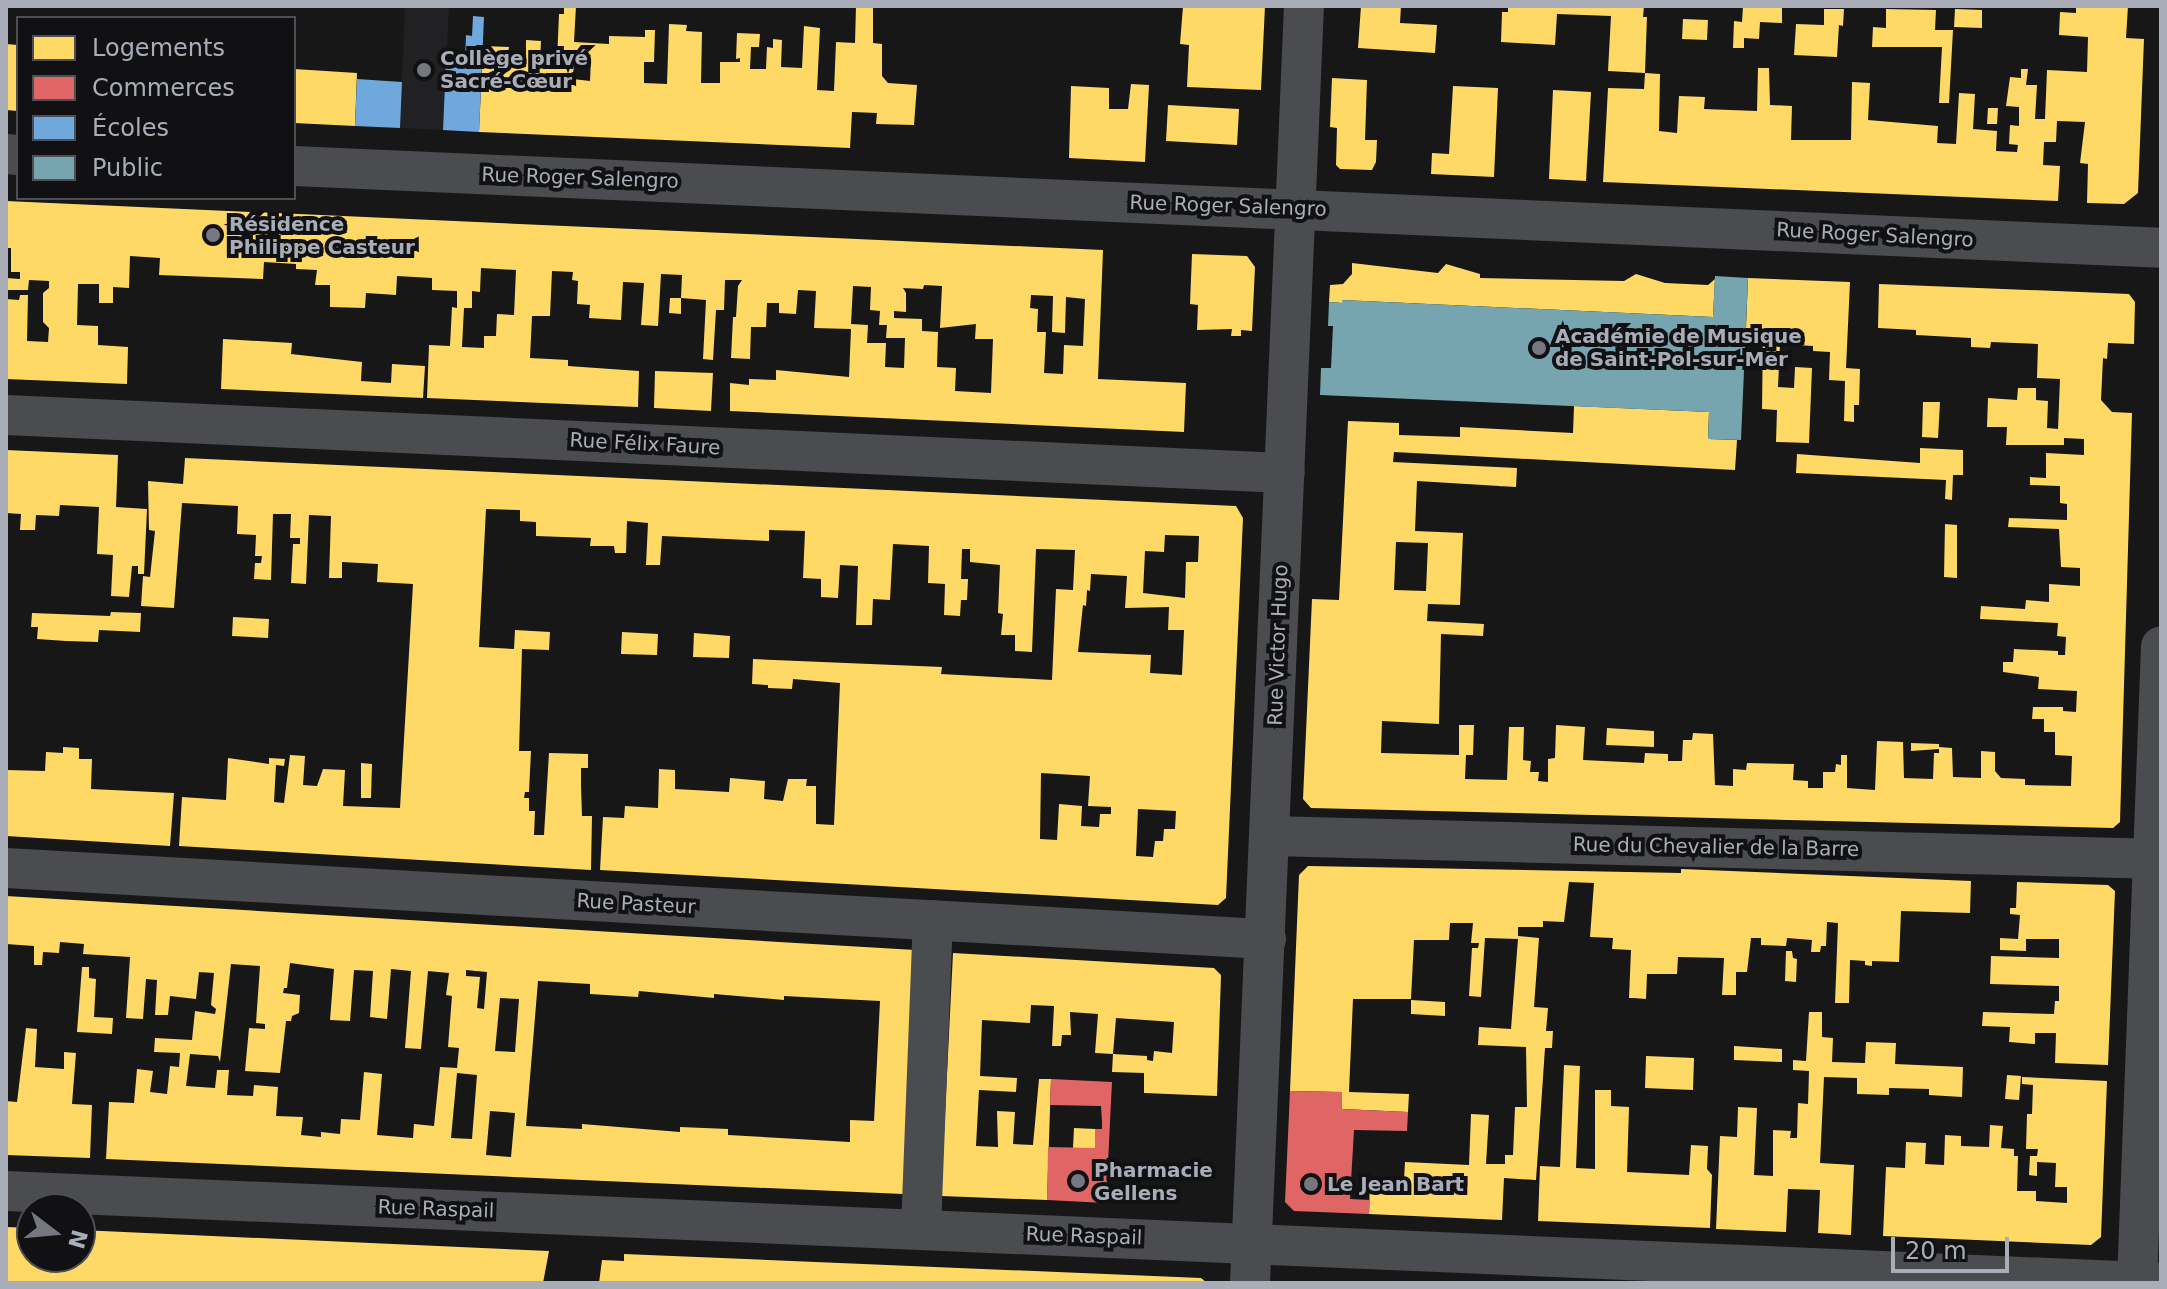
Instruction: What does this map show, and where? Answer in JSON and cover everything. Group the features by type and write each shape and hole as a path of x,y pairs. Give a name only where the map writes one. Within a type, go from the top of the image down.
{"street":[{"name":"Rue Victor Hugo","path":"1250,1283 1304,6"},
{"name":"Rue Roger Salengro","path":"296,166 2161,248"},
{"name":"Rue Félix Faure","path":"6,415 1285,473"},
{"path":"2145,1282 2161,646"},
{"name":"Rue du Chevalier de la Barre","path":"1270,836 2157,858"},
{"name":"Rue Pasteur","path":"6,868 1266,939"},
{"path":"921,1229 933,920"},
{"name":"Rue Raspail","path":"6,1191 2145,1282"}],"shaded area":[{"name":"Collège privé Sacré-Cœur","path":"405,6 449,6 443,130 400,128"}],"building: Logements":[{"path":"564,6 576,6 574,42 609,44 609,36 645,37 645,30 655,30 654,62 644,62 644,83 667,84 669,24 687,25 686,31 702,32 701,83 720,83 720,62 740,62 740,58 736,59 737,33 760,34 759,47 751,47 750,69 766,69 767,47 773,48 773,39 782,40 781,67 802,68 804,26 820,28 817,90 834,91 836,42 855,43 856,6 873,6 873,43 882,44 882,76 888,83 917,85 914,125 876,124 877,113 852,112 850,148 479,132 483,46 509,47 508,53 526,55 526,40 541,41 540,61 557,61 559,14 564,14","holes":["574,57 591,58 590,81 573,79"]},
{"path":"1183,6 1265,6 1261,90 1187,87 1189,45 1180,44"},
{"path":"1361,6 1401,6 1400,23 1437,25 1435,53 1358,48"},
{"path":"1508,6 1644,6 1643,17 1647,17 1645,73 1608,71 1611,16 1557,14 1555,45 1501,42 1502,12 1508,12"},
{"path":"1743,6 1782,6 1782,23 1760,22 1759,39 1744,38 1744,48 1733,48 1734,21 1742,22"},
{"path":"2076,6 2128,6 2126,38 2144,39 2138,193 2124,204 2087,203 2088,164 2080,163 2085,122 2057,121 2056,142 2044,142 2043,165 2060,166 2058,201 1603,182 1608,88 1644,89 1645,73 1660,74 1659,131 1677,133 1679,96 1705,97 1704,109 1757,111 1758,68 1769,68 1770,105 1792,106 1791,140 1851,140 1852,82 1870,83 1868,120 1938,126 1937,143 1956,144 1959,93 1975,94 1973,129 1997,131 1996,151 2017,152 2018,145 2009,144 2010,125 2019,126 2019,107 2006,106 2010,77 2021,78 2021,69 2028,69 2026,85 2037,85 2035,119 2045,119 2047,70 2087,72 2088,37 2059,35 2060,12 2076,13"},
{"path":"1824,9 1844,9 1843,26 1839,25 1837,57 1794,55 1796,24 1824,25"},
{"path":"1886,9 1936,10 1935,30 1953,30 1949,103 1939,103 1942,47 1872,47 1873,27 1886,28"},
{"path":"1955,9 1982,10 1982,28 1954,27"},
{"path":"1683,19 1708,20 1707,40 1682,39"},
{"path":"6,44 16,45 16,111 6,110"},
{"path":"296,69 357,73 355,126 296,123"},
{"path":"1332,78 1367,80 1365,140 1377,140 1376,162 1372,170 1340,169 1336,165 1337,128 1330,127"},
{"path":"1131,84 1149,85 1145,162 1069,158 1071,86 1109,88 1109,109 1128,109"},
{"path":"1453,86 1498,88 1494,177 1431,174 1432,153 1449,154"},
{"path":"1553,90 1591,92 1586,181 1549,179"},
{"path":"1168,105 1239,109 1237,145 1166,141"},
{"path":"1988,108 1998,108 1997,124 1987,124"},
{"path":"6,201 1103,250 1098,379 1186,383 1184,432 730,411 730,383 749,385 749,379 776,380 776,370 849,377 851,329 814,328 816,291 798,290 796,314 779,313 779,303 767,303 766,327 751,327 750,359 731,358 733,317 736,317 738,286 742,280 725,280 724,310 716,310 713,360 703,359 706,300 681,298 682,275 661,274 658,326 641,325 644,283 623,282 621,320 589,318 590,305 577,304 578,281 572,280 573,272 552,271 550,316 532,316 530,358 568,360 568,366 639,371 638,407 427,398 429,345 450,346 452,307 457,308 457,291 432,290 432,278 397,276 396,295 366,293 365,308 330,307 330,285 315,285 317,270 296,269 296,264 264,262 263,279 159,275 160,258 130,256 129,288 113,287 113,303 99,303 99,284 78,284 77,325 98,326 98,345 128,347 127,384 6,379 6,299 19,300 20,295 28,295 27,341 48,342 49,328 43,322 43,293 49,288 49,281 29,280 28,290 6,290 6,278 20,279 20,272 11,272 11,248 6,248","holes":["481,268 516,270 514,315 497,314 496,336 484,336 484,348 462,347 464,308 472,308 472,291 480,292","924,285 942,286 940,328 976,324 975,339 993,339 991,393 955,391 956,368 937,367 938,332 922,331 922,319 894,318 894,311 906,312 903,288 923,289","853,286 871,287 870,310 880,311 879,325 887,325 886,338 905,338 904,368 885,367 886,343 867,343 868,325 851,324","1031,295 1053,296 1052,332 1065,333 1066,297 1085,299 1083,346 1064,345 1063,374 1044,373 1046,332 1037,332 1038,309 1030,308"]},
{"path":"1192,254 1247,256 1255,267 1252,331 1241,330 1241,336 1231,336 1232,329 1197,330 1198,305 1190,304"},
{"path":"1352,263 1438,273 1446,264 1480,274 1480,278 1624,281 1636,274 1665,283 1708,285 1715,279 1713,317 1342,300 1342,303 1329,302 1330,285 1343,284 1352,274"},
{"path":"1748,278 1850,282 1846,368 1860,369 1859,405 1854,405 1854,422 1844,421 1845,381 1829,380 1830,352 1813,351 1813,346 1780,344 1778,387 1794,388 1795,367 1812,368 1809,443 1776,442 1777,410 1762,409 1763,329 1746,328"},
{"path":"1879,284 2129,294 2135,302 2134,344 2108,343 2107,359 2103,358 2101,400 2112,412 2132,413 2120,822 2113,828 1311,808 1303,799 1312,599 1339,600 1348,421 1399,423 1399,435 1460,437 1460,427 1573,433 1574,406 1709,412 1708,439 1737,440 1735,470 1394,452 1393,462 1517,468 1516,487 1417,481 1415,531 1463,533 1460,605 1428,604 1427,621 1484,624 1483,636 1441,634 1439,724 1382,721 1381,753 1459,755 1459,725 1474,725 1473,755 1466,755 1465,779 1507,780 1509,727 1524,727 1523,760 1531,761 1530,772 1539,772 1538,781 1548,782 1548,759 1555,758 1556,725 1585,727 1583,760 1644,763 1645,753 1668,754 1668,761 1682,761 1683,740 1692,740 1693,733 1713,734 1715,785 1733,786 1733,769 1746,770 1747,763 1794,764 1793,780 1808,781 1808,788 1823,788 1823,772 1835,772 1836,764 1841,765 1841,755 1847,755 1847,788 1875,790 1877,741 1903,742 1904,778 1933,779 1934,753 1939,753 1939,749 1911,751 1911,743 1939,744 1939,747 1952,748 1953,777 1981,778 1981,751 1995,752 1995,771 2001,778 2025,779 2025,785 2071,786 2072,756 2055,755 2055,732 2044,732 2044,719 2032,719 2033,707 2063,707 2063,711 2076,712 2077,691 2038,689 2039,677 2003,672 2003,662 2013,662 2014,649 2058,651 2058,655 2065,655 2066,637 2057,636 2058,623 1980,619 1981,606 2025,609 2026,600 2049,602 2049,584 2080,586 2080,568 2061,567 2059,529 2008,527 2009,518 2067,520 2067,504 2060,503 2060,486 2030,485 2030,477 2046,478 2046,453 2084,455 2084,439 2064,438 2064,445 2006,445 2007,427 1987,427 1988,398 2017,400 2018,388 2036,388 2036,400 2048,401 2047,428 2058,429 2060,379 2037,378 2038,344 1991,342 1990,348 1971,347 1971,338 1916,335 1916,330 1878,328","holes":["1396,542 1428,543 1426,591 1394,590"]},
{"path":"670,298 681,298 681,314 669,313"},
{"path":"223,339 292,343 291,354 362,362 361,381 391,383 392,364 425,366 423,398 221,389"},
{"path":"655,371 713,373 711,411 654,408"},
{"path":"1923,402 1940,402 1938,438 1922,437"},
{"path":"1920,448 1963,450 1963,475 1953,475 1952,500 1945,499 1946,480 1796,473 1797,454 1920,463"},
{"path":"6,450 118,455 116,507 147,509 144,574 138,574 138,566 132,566 129,597 111,596 113,555 97,554 99,507 60,505 59,516 36,515 35,530 20,530 21,514 6,513"},
{"path":"185,458 1236,506 1243,518 1226,898 1218,905 600,870 603,817 624,818 625,806 658,808 659,769 675,770 675,789 729,792 730,778 765,781 764,799 783,801 788,779 807,779 806,786 816,786 816,824 834,825 840,683 793,679 792,689 752,684 753,659 942,667 941,674 1052,680 1056,589 1073,590 1075,550 1036,549 1032,652 1015,651 1015,635 1001,635 1003,614 998,613 1000,565 970,562 970,549 962,549 961,579 968,579 967,600 961,600 960,616 944,615 945,584 928,583 929,546 893,544 890,600 873,599 872,625 856,625 858,566 840,565 838,598 821,597 821,579 803,578 805,531 769,530 769,541 662,536 660,565 646,565 648,523 627,521 626,553 615,553 614,546 590,546 591,538 536,536 536,522 520,521 520,510 486,509 479,647 514,649 515,630 550,632 549,650 522,649 519,751 531,751 529,792 525,792 524,798 529,798 529,811 535,811 534,835 544,835 549,753 588,754 588,768 581,768 581,786 582,816 592,816 591,870 179,846 182,797 226,800 228,758 269,764 269,758 285,759 284,766 276,765 274,802 284,803 290,755 305,756 303,785 317,786 323,769 345,770 343,806 400,808 413,584 377,582 378,564 342,562 342,578 329,578 331,516 309,515 306,584 291,583 293,544 300,544 300,538 290,538 291,514 273,514 271,580 254,579 255,563 261,563 262,556 255,556 256,535 237,534 238,506 182,503 174,608 141,606 143,576 150,577 155,531 149,530 148,481 183,484","holes":["1165,535 1199,536 1198,562 1186,562 1185,598 1143,593 1145,551 1164,552","1091,574 1127,576 1125,608 1169,607 1168,630 1184,630 1182,675 1150,673 1151,655 1078,652 1083,605 1086,606 1087,590 1090,591","1041,773 1090,776 1088,806 1111,807 1111,814 1100,814 1099,827 1081,826 1082,806 1059,804 1057,840 1040,839","1138,809 1176,811 1175,829 1164,829 1163,841 1155,841 1153,857 1136,856"]},
{"path":"1945,524 1957,525 1957,578 1944,577"},
{"path":"111,612 141,613 140,632 99,630 98,642 66,641 37,639 38,627 31,627 32,613 110,616"},
{"path":"233,617 269,619 268,638 232,636"},
{"path":"622,632 658,634 657,655 621,654"},
{"path":"694,633 730,636 729,658 693,657"},
{"path":"1607,728 1654,731 1654,747 1606,745"},
{"path":"63,747 79,748 79,759 92,759 91,789 174,793 170,846 6,836 6,770 45,771 46,752 63,753"},
{"path":"361,763 372,764 371,798 361,798"},
{"path":"1308,866 1681,873 1681,869 1971,881 1970,913 1901,911 1899,962 1872,961 1872,966 1865,965 1865,961 1850,960 1849,1003 1835,1003 1838,923 1827,922 1826,946 1821,946 1820,952 1811,952 1812,940 1787,938 1786,946 1761,945 1761,938 1751,938 1747,972 1736,972 1736,995 1722,995 1724,958 1678,957 1677,974 1647,974 1646,999 1629,998 1631,950 1612,949 1613,938 1590,937 1594,883 1569,882 1564,922 1543,921 1543,927 1518,927 1518,936 1539,938 1534,1007 1548,1008 1546,1031 1553,1031 1552,1048 1545,1048 1536,1180 1504,1178 1502,1220 1369,1214 1370,1179 1404,1180 1405,1162 1469,1165 1471,1114 1489,1115 1486,1164 1505,1164 1505,1155 1513,1155 1515,1107 1527,1107 1526,1047 1478,1045 1479,1027 1511,1029 1518,939 1485,938 1481,997 1469,996 1472,948 1478,948 1479,943 1471,943 1473,923 1450,923 1449,940 1414,940 1411,999 1353,999 1349,1092 1409,1094 1408,1112 1342,1109 1342,1092 1290,1091 1299,875"},
{"path":"2017,882 2108,885 2115,891 2108,1065 2055,1063 2056,1033 2035,1033 2035,1044 2009,1042 2010,1027 1982,1026 1983,1012 2054,1014 2055,1001 2059,1001 2059,986 1990,984 1991,956 2059,958 2059,939 2026,939 2026,951 2000,950 2000,938 2018,939 2020,915 2010,914 2010,908 2016,908"},
{"path":"6,896 915,950 903,1194 106,1159 109,1102 134,1103 137,1069 153,1071 150,1092 167,1094 170,1066 179,1067 180,1053 154,1052 155,1038 192,1040 195,1011 215,1014 216,1009 211,1005 214,973 199,972 196,999 170,996 168,1015 155,1015 157,980 146,979 143,1019 126,1018 130,957 83,954 84,944 60,942 59,953 43,952 42,965 34,965 34,946 6,944","holes":["290,963 334,969 330,1020 350,1021 354,970 373,971 370,1017 387,1019 391,969 411,971 405,1048 421,1049 428,971 449,973 446,995 452,996 448,1047 459,1048 457,1068 440,1067 434,1126 414,1124 413,1138 377,1135 382,1074 364,1072 360,1120 341,1119 340,1134 321,1132 321,1137 301,1135 303,1117 276,1116 278,1087 254,1085 253,1096 227,1095 229,1070 217,1070 215,1088 186,1086 190,1054 218,1056 220,1062 231,964 260,966 256,1023 265,1024 265,1029 249,1028 245,1071 280,1073 286,1021 291,1021 292,1016 299,1013 300,995 283,993 287,988","466,970 487,972 484,1009 477,1008 480,977 466,976","538,981 590,984 590,994 638,997 639,991 714,998 714,994 784,1000 784,996 880,1001 874,1121 850,1120 850,1142 728,1135 728,1129 680,1127 680,1132 582,1124 582,1129 526,1126","500,998 519,999 515,1052 495,1051","457,1073 477,1075 472,1139 451,1138","490,1111 515,1113 511,1157 486,1155"]},
{"path":"1786,951 1792,951 1793,958 1797,959 1796,982 1785,981"},
{"path":"953,953 1214,968 1221,975 1217,1096 1144,1093 1144,1073 1112,1072 1113,1054 1095,1053 1098,1014 1070,1012 1071,1035 1062,1035 1061,1046 1052,1046 1054,1006 1031,1005 1030,1023 982,1020 980,1076 1017,1078 1016,1092 979,1090 976,1146 998,1147 997,1111 1015,1112 1013,1144 1033,1145 1039,1079 1051,1079 1047,1200 941,1196","holes":["1116,1018 1174,1022 1172,1053 1154,1051 1153,1061 1147,1060 1147,1056 1113,1054"]},
{"path":"82,967 89,967 89,978 96,979 94,1017 113,1018 112,1034 77,1032"},
{"path":"1411,1000 1445,1002 1445,1016 1411,1014"},
{"path":"1809,1012 1822,1012 1822,1037 1833,1038 1832,1062 1865,1063 1866,1042 1896,1043 1895,1064 1963,1067 1962,1097 1929,1095 1929,1089 1889,1088 1889,1095 1857,1094 1857,1078 1824,1077 1820,1163 1854,1165 1851,1235 1818,1233 1820,1190 1788,1189 1786,1232 1716,1229 1720,1136 1737,1137 1738,1107 1757,1108 1754,1175 1773,1176 1773,1130 1791,1131 1790,1138 1797,1138 1798,1103 1808,1104 1809,1071 1793,1070 1793,1060 1806,1061"},
{"path":"26,1028 37,1029 35,1067 64,1069 64,1052 76,1053 72,1104 92,1105 90,1158 6,1155 6,1101 17,1102"},
{"path":"1734,1046 1782,1049 1782,1062 1734,1060"},
{"path":"1646,1056 1694,1058 1693,1090 1645,1088"},
{"path":"1564,1065 1580,1066 1576,1168 1595,1169 1595,1090 1611,1090 1611,1106 1629,1107 1627,1172 1689,1175 1691,1145 1708,1146 1707,1169 1712,1175 1710,1228 1538,1221 1540,1166 1560,1167"},
{"path":"2007,1075 2021,1076 2019,1100 2005,1099"},
{"path":"2022,1077 2107,1081 2101,1237 2091,1245 1883,1236 1886,1167 1905,1168 1906,1142 1926,1143 1925,1164 1944,1165 1945,1135 1961,1136 1961,1146 1989,1147 1990,1125 2003,1126 2001,1148 2014,1149 2014,1156 2018,1156 2017,1191 2036,1191 2036,1201 2067,1203 2067,1187 2055,1187 2056,1163 2037,1162 2037,1176 2029,1175 2030,1156 2037,1156 2038,1149 2026,1149 2027,1114 2032,1114 2033,1085 2022,1084"},
{"path":"1074,1128 1095,1129 1095,1148 1073,1148"},
{"path":"6,1227 16,1227 16,1273 96,1273 96,1231 549,1251 543,1283 6,1283"},
{"path":"624,1254 1201,1278 1207,1283 599,1283 602,1260 624,1261"}],"building: Commerces":[{"path":"1051,1079 1112,1082 1106,1203 1047,1200 1048,1147 1095,1148 1095,1129 1102,1129 1101,1106 1050,1105"},
{"path":"1290,1091 1342,1092 1342,1109 1408,1112 1407,1131 1354,1130 1350,1199 1370,1200 1369,1214 1294,1211 1285,1202"}],"building: Écoles":[{"path":"473,16 484,17 479,132 443,130 446,61 465,62 466,35 472,36"},
{"path":"357,79 402,82 400,128 355,126"}],"building: Public":[{"name":"Académie de Musique de Saint-Pol-sur-Mer","path":"1715,276 1748,278 1741,440 1708,439 1709,412 1320,395 1321,368 1331,368 1333,326 1328,326 1329,302 1342,303 1342,300 1713,317"}],"place":[{"name":"Collège privé Sacré-Cœur","path":"424,70"},
{"name":"Résidence Philippe Casteur","path":"213,235"},
{"name":"Académie de Musique de Saint-Pol-sur-Mer","path":"1539,348"},
{"name":"Pharmacie Gellens","path":"1078,1181"},
{"name":"Le Jean Bart","path":"1311,1184"}]}
